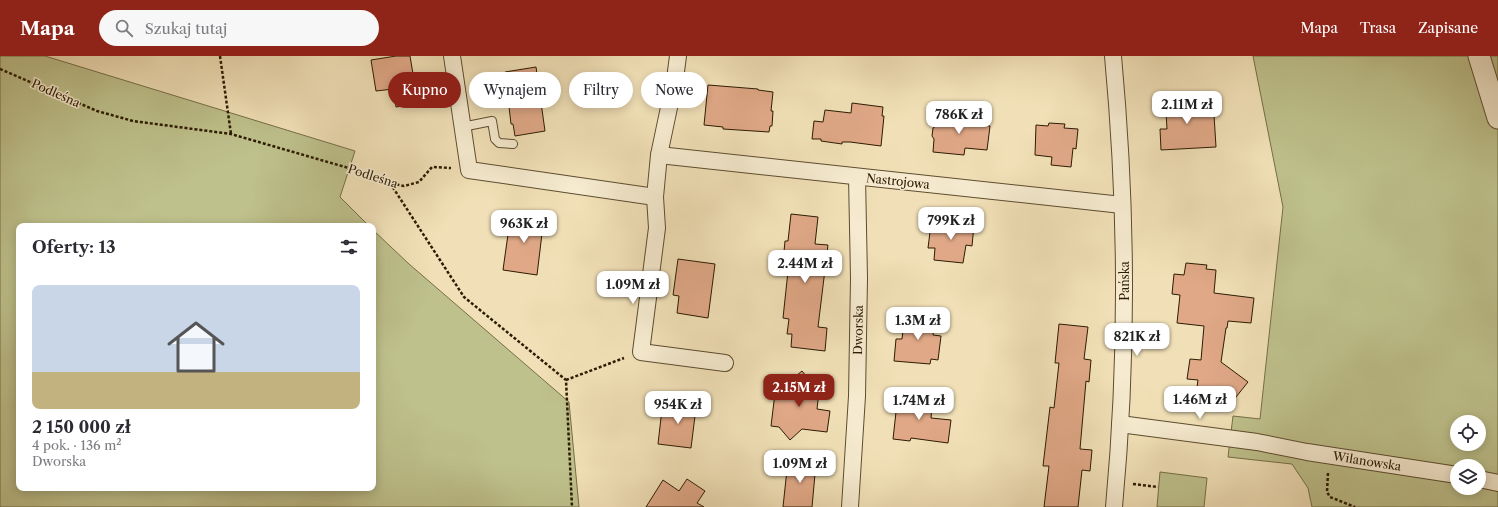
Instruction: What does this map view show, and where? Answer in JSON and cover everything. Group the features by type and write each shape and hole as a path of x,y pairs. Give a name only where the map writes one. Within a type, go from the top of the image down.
{"street":[{"path":"452,56 469,170 655,197"},
{"path":"678,56 666,156 655,197 657,228 641,352 725,363"},
{"name":"Pańska","path":"1113,56 1122,205 1124,286 1120,424 1114,507"},
{"path":"1479,56 1498,118"},
{"name":"Nastrojowa","path":"666,156 1122,205"},
{"name":"Dworska","path":"850,507 857,381 859,278 857,177"},
{"name":"Wilanowska","path":"1120,424 1277,445 1328,455 1450,474"},
{"path":"1486,480 1498,482"}],"lane":[{"path":"462,127 495,121 495,139 498,143 513,144"}],"path":[{"path":"220,56 231,134"},
{"name":"Podleśna","path":"0,69 104,113 133,121 231,134 352,169 389,183 404,186 419,182 432,167 469,170"},
{"path":"389,183 464,297 566,380 572,507"},
{"path":"566,380 641,352"},
{"path":"1328,455 1327,492 1330,497 1355,507"},
{"path":"1116,483 1158,487"}],"green space":[{"path":"0,56 45,56 355,151 340,197 366,223 16,223 16,491 376,491 376,233 409,264 569,402 579,507 0,507"},
{"path":"1253,56 1498,56 1498,507 1312,507 1308,488 1292,464 1228,457 1233,416 1260,419 1283,207"},
{"path":"1160,472 1207,478 1204,507 1157,507"}],"building":[{"path":"396,56 410,56 413,72 388,72 388,90 376,91 371,60"},
{"path":"536,67 537,72 505,72"},
{"path":"708,85 758,89 773,92 771,111 773,111 772,126 770,126 769,132 723,129 723,127 704,125 706,108 707,108"},
{"path":"1201,95 1202,116 1214,115 1216,147 1161,150 1160,129 1167,129 1165,97"},
{"path":"852,103 883,107 882,116 884,116 881,146 850,142 842,142 842,144 821,141 821,139 812,139 814,121 823,122 825,110 851,113"},
{"path":"509,108 542,108 545,131 515,136 513,124 511,124"},
{"path":"938,113 968,116 967,123 990,126 987,150 965,148 964,155 933,152 933,128 936,126"},
{"path":"1049,123 1065,124 1064,128 1078,129 1076,149 1073,148 1071,167 1051,165 1052,157 1035,155 1036,125 1048,126"},
{"path":"511,213 544,217 537,275 503,270"},
{"path":"791,214 818,217 815,244 828,245 818,327 827,328 825,351 791,347 792,334 787,334 789,319 783,318 789,262 783,262 785,241 788,241"},
{"path":"954,223 974,225 972,246 966,245 963,263 934,260 935,248 928,248 931,224 953,226"},
{"path":"678,259 715,264 708,318 677,313 679,296 673,295"},
{"path":"1186,263 1207,265 1206,269 1216,270 1214,293 1254,298 1251,323 1228,321 1226,328 1221,362 1248,382 1232,402 1216,389 1197,387 1198,380 1187,379 1190,359 1201,360 1204,326 1177,323 1180,295 1172,294 1174,274 1184,275"},
{"path":"905,313 928,315 927,320 935,321 933,335 941,336 938,360 931,359 930,364 894,361 896,339 902,339"},
{"path":"1059,324 1088,327 1084,359 1091,360 1089,382 1086,381 1080,449 1092,450 1090,471 1082,470 1078,507 1044,507 1049,466 1043,466 1050,407 1054,408 1059,363 1055,363"},
{"path":"802,371 819,392 817,409 830,411 827,432 802,429 790,440 779,427 771,426 775,393"},
{"path":"898,394 922,396 921,405 932,406 931,418 951,420 948,443 911,438 910,441 893,439"},
{"path":"679,398 697,400 691,448 658,444 662,409 678,411"},
{"path":"788,460 816,463 812,507 783,507"},
{"path":"687,479 705,491 697,503 704,507 646,507 663,480 679,491"}]}
